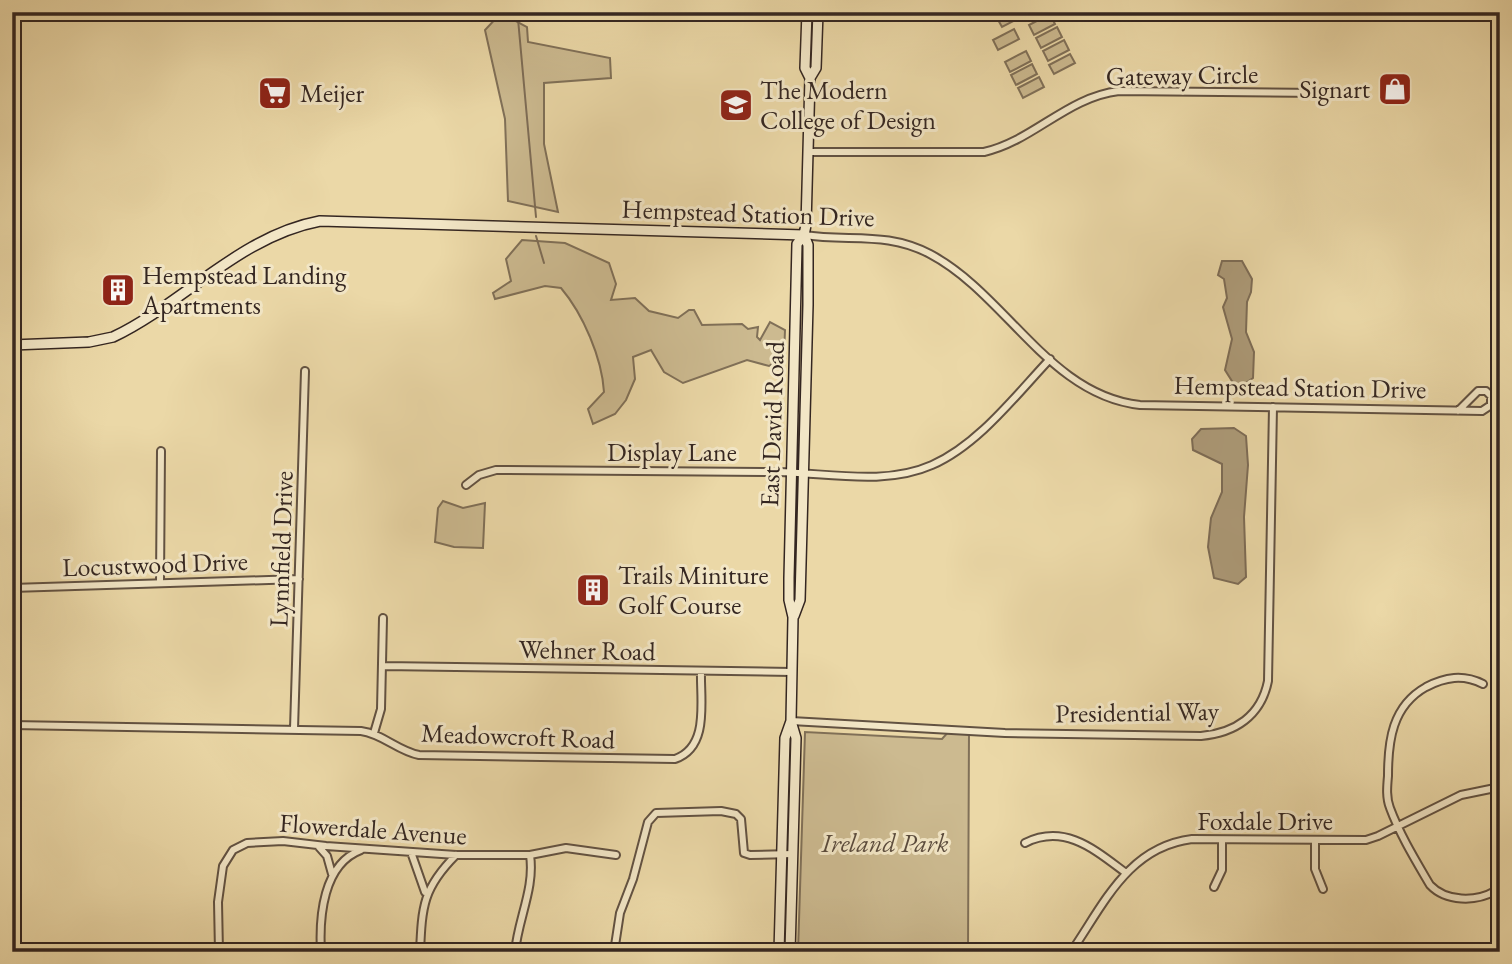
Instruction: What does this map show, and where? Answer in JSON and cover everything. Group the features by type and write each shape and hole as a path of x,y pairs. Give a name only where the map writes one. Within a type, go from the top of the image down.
{"street":[{"path":"639,12 678,12"},
{"name":"East David Road","path":"793,617 800,600 803,474 808,257 808,245 804,235 810,78 805,68 807,12"},
{"name":"East David Road","path":"810,78 816,68 818,12"},
{"name":"Gateway Circle","path":"808,152 984,152 1007,145 1089,97 1119,91 1320,93"},
{"name":"Hempstead Station Drive","path":"12,345 89,342 113,337 267,239 288,229 320,221 881,238 928,253 962,274 1049,359 1084,386 1120,402 1140,405 1458,411 1485,410 1491,405 1491,396 1486,391 1478,391 1458,411"},
{"name":"East David Road","path":"790,952 796,738 791,721 793,617 789,600 797,244 804,235"},
{"name":"Display Lane","path":"466,485 479,475 496,470 880,476 911,472 931,466 977,435 1049,359"},
{"name":"Lynnfield Drive","path":"294,729 305,371"},
{"name":"Presidential Way","path":"791,721 1005,733 1200,736 1232,729 1256,710 1262,701 1268,681 1273,407"},
{"path":"160,583 161,451"},
{"name":"Locustwood Drive","path":"12,588 299,579"},
{"path":"374,733 381,709 383,618"},
{"name":"Wehner Road","path":"383,666 792,672"},
{"name":"Meadowcroft Road","path":"12,724 362,730 374,733 413,754 428,756 675,759 689,752 698,736 701,671"},
{"path":"1483,684 1466,677 1443,680 1412,697 1393,727 1388,747 1387,793 1398,826 1436,891 1445,896 1462,898 1481,897 1495,891"},
{"name":"East David Road","path":"779,952 785,738 791,721"},
{"name":"Foxdale Drive","path":"1071,952 1126,873 1146,854 1168,844 1192,839 1366,840 1461,795 1500,787"},
{"path":"614,952 620,913 649,822 656,813 721,811 736,814 741,819 744,853 793,854"},
{"path":"1025,843 1048,835 1067,836 1088,846 1126,873"},
{"path":"1214,887 1222,870 1222,840"},
{"name":"Flowerdale Avenue","path":"219,952 219,889 223,866 228,855 239,846 255,841 456,855 530,855 566,848 617,855"},
{"path":"1315,841 1315,869 1323,888"},
{"path":"315,845 327,856 332,876"},
{"path":"321,952 322,917 332,876 349,856 368,850"},
{"path":"411,852 426,894"},
{"path":"420,952 426,894 436,877 456,855"},
{"path":"515,952 531,876 530,855"}],"green space":[{"path":"1007,12 1021,12 1023,16 1002,27 997,18"},
{"path":"501,13 527,27 528,42 610,58 611,78 544,83 544,144 558,212 508,201 505,119 485,30"},
{"path":"1050,14 1055,24 1034,35 1029,25"},
{"path":"1057,27 1062,37 1041,48 1036,38"},
{"path":"1014,29 1019,39 998,50 993,40"},
{"path":"1064,40 1069,50 1048,61 1043,51"},
{"path":"1026,51 1031,61 1010,72 1005,62"},
{"path":"1070,54 1075,63 1054,74 1049,65"},
{"path":"1032,64 1037,74 1016,85 1011,75"},
{"path":"1039,77 1044,87 1023,98 1018,88"},
{"path":"522,240 565,243 609,263 616,284 611,300 635,298 649,311 678,318 689,310 694,310 702,325 742,324 748,329 758,327 757,337 760,340 770,322 785,330 784,356 769,366 747,360 683,383 664,372 651,350 633,357 635,379 626,400 615,414 593,424 588,409 604,392 600,365 584,323 561,288 545,286 495,299 493,293 511,281 506,259"},
{"path":"443,501 463,508 485,503 483,548 454,547 435,542 438,508"},
{"name":"Ireland Park","path":"950,730 969,731 968,952 798,952 805,732 942,739"}],"shaded area":[{"path":"1222,261 1242,261 1252,279 1247,302 1246,332 1254,352 1253,378 1237,389 1225,370 1232,339 1223,307 1227,298 1224,279 1218,275"},
{"path":"1234,428 1246,436 1248,465 1244,517 1246,577 1238,584 1214,578 1208,547 1211,518 1222,492 1222,464 1193,450 1192,439 1201,429"}],"waterway":[{"path":"508,12 518,19 536,217"},
{"path":"536,236 544,263"}],"place":[{"name":"Signart","path":"1395,89"},
{"name":"Meijer","path":"275,93"},
{"name":"The Modern College of Design","path":"736,105"},
{"name":"Hempstead Landing Apartments","path":"118,290"},
{"name":"Trails Miniture Golf Course","path":"593,590"}]}
